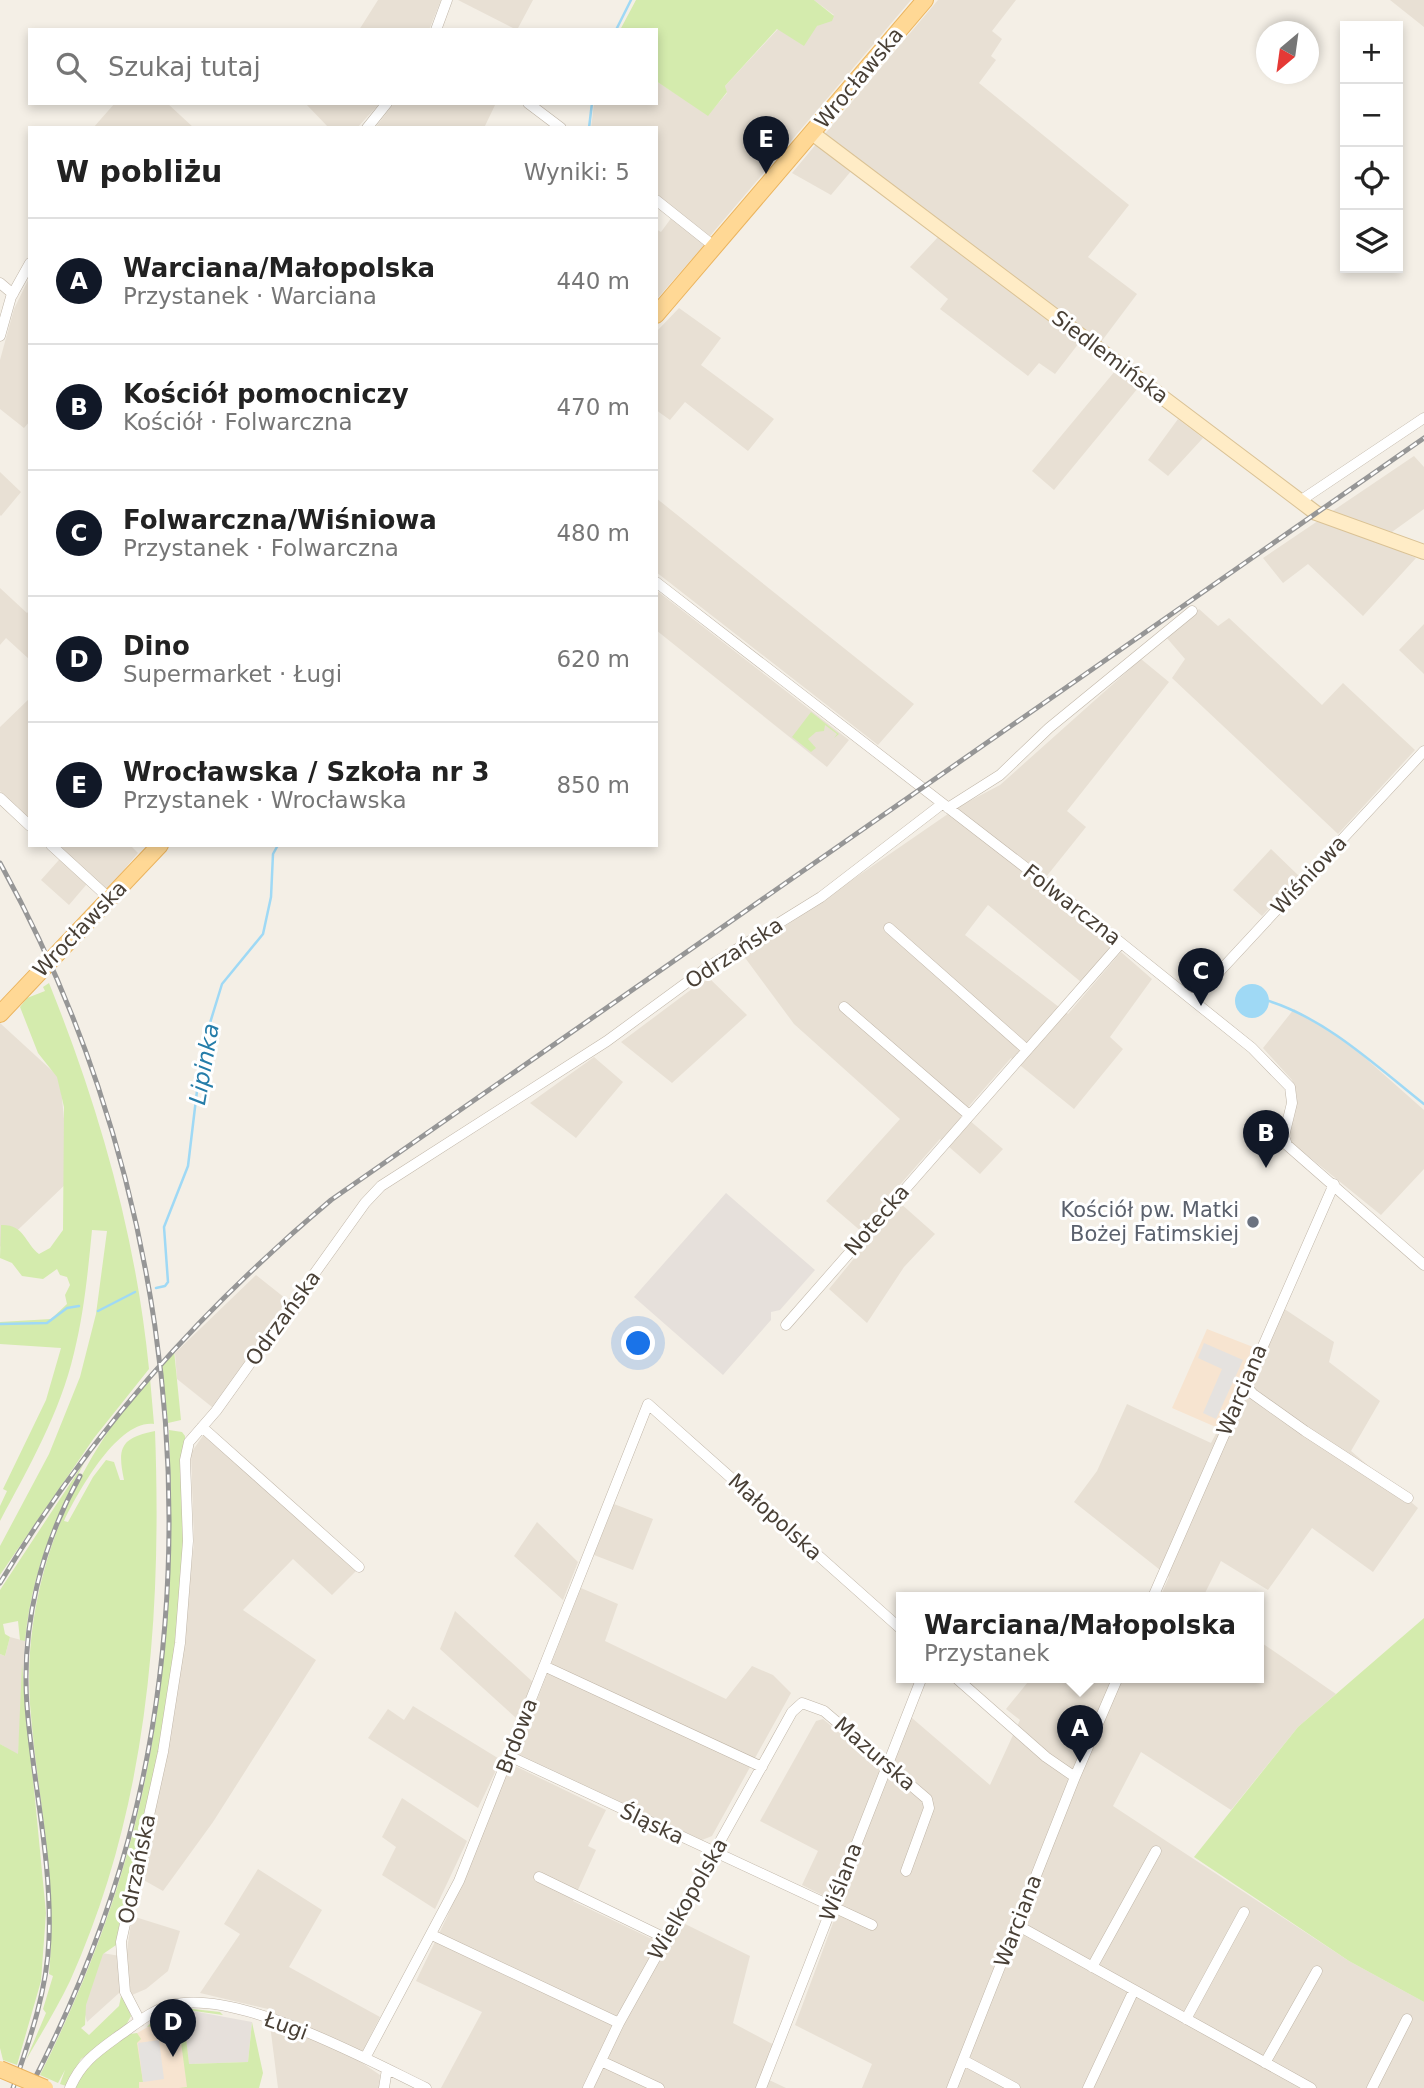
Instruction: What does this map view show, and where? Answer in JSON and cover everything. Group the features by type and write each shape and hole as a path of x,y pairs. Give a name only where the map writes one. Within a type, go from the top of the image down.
{"main road":[{"name":"Wrocławska","path":"658,313 925,0"},
{"name":"Wrocławska","path":"0,1014 158,847"},
{"path":"0,2069 44,2088"}],"street":[{"path":"437,28 447,0"},
{"path":"369,126 385,105"},
{"path":"531,105 558,126"},
{"name":"Siedlemińska","path":"813,133 1300,502 1325,517 1424,552"},
{"path":"658,202 715,247"},
{"path":"0,336 13,294 28,267"},
{"path":"0,283 13,294"},
{"path":"1300,502 1424,418"},
{"name":"Folwarczna","path":"658,584 1252,1048 1290,1087 1292,1103 1284,1136 1287,1145 1424,1265"},
{"name":"Odrzańska","path":"140,2021 125,1992 121,1942 169,1711 180,1643 188,1541 185,1460 189,1442 381,1186 607,1041 708,967 821,897 945,806 1000,775 1049,729 1192,611"},
{"name":"Wiśniowa","path":"1193,1000 1424,751"},
{"path":"0,798 28,824"},
{"path":"53,847 110,899"},
{"path":"889,928 1027,1050"},
{"name":"Notecka","path":"786,1325 1121,943"},
{"path":"844,1007 969,1115"},
{"name":"Warciana","path":"1155,1592 1244,1384 1334,1184"},
{"path":"1244,1384 1252,1394 1305,1431 1408,1498"},
{"name":"Małopolska","path":"648,1404 896,1626"},
{"name":"Brdowa","path":"365,2058 459,1881 648,1404"},
{"path":"202,1427 359,1567"},
{"path":"544,1666 762,1767"},
{"name":"Wiślana","path":"761,2088 920,1683"},
{"path":"962,1683 1046,1757 1075,1777"},
{"name":"Warciana","path":"952,2088 1075,1777 1115,1683"},
{"name":"Mazurska","path":"792,1712 802,1703 824,1711 927,1799 929,1808 906,1871"},
{"name":"Wielkopolska","path":"588,2088 619,2023 665,1938 792,1712"},
{"name":"Śląska","path":"509,1756 872,1925"},
{"path":"1092,1967 1156,1852"},
{"path":"539,1877 665,1938"},
{"path":"1186,2019 1244,1912"},
{"path":"1017,1925 1311,2088"},
{"path":"432,1935 619,2023"},
{"path":"1265,2063 1317,1971"},
{"path":"1088,2088 1134,1990"},
{"name":"Ługi","path":"140,2021 155,2011 182,2003 227,2008 280,2020 426,2088"},
{"path":"1372,2088 1407,2019"},
{"path":"70,2088 79,2069 89,2057 140,2021"},
{"path":"964,2060 1015,2088"},
{"path":"601,2061 659,2088"},
{"path":"384,2088 387,2069"}],"shaded area":[{"path":"378,0 441,0 430,28 360,28"},
{"path":"458,0 533,0 518,28 513,28"},
{"path":"814,0 911,0 710,236 658,196 658,126 591,126 594,105 658,105 658,82 708,115 727,93 725,86 778,29 817,26 834,15"},
{"path":"938,0 1016,0 992,31 1002,39 991,56 996,60 979,83 1129,205 1088,257 1137,294 1101,342 824,135"},
{"path":"1390,0 1424,0 1424,27"},
{"path":"113,105 169,105 192,126 95,126"},
{"path":"307,105 378,105 359,126 327,126"},
{"path":"392,105 495,105 485,126 377,126"},
{"path":"817,143 852,170 831,195 792,173"},
{"path":"672,217 705,244 658,298 658,230 661,232"},
{"path":"939,236 1079,343 1055,374 1039,363 1028,376 940,309 948,299 910,267"},
{"path":"28,280 28,423 24,428 0,409 0,360 14,309"},
{"path":"679,308 721,338 701,365 774,419 748,451 685,402 670,420 658,411 658,330"},
{"path":"1115,371 1138,388 1054,490 1032,471"},
{"path":"1178,419 1203,438 1168,476 1148,460"},
{"path":"1414,456 1424,467 1424,509 1378,542 1416,558 1363,616 1308,564 1283,583 1263,558"},
{"path":"0,472 21,492 1,516 0,515"},
{"path":"658,500 914,704 878,745 658,574"},
{"path":"0,588 28,612 28,658 6,638 0,645"},
{"path":"658,592 849,740 827,767 658,632"},
{"path":"1199,609 1218,626 1229,618 1322,705 1343,683 1415,750 1338,834 1172,678 1185,659 1166,637"},
{"path":"1424,624 1424,674 1399,650"},
{"path":"1141,659 1169,682 1067,811 1086,827 1038,887 1112,945 1081,982 988,905 965,935 1068,1014 1121,952 1152,979 1110,1037 1123,1049 1074,1109 1011,1058 962,1114 1003,1149 980,1174 940,1139 891,1195 935,1234 904,1267 867,1323 829,1289 870,1239 826,1201 900,1119 794,1024 743,955 958,807 1000,785"},
{"path":"28,700 28,817 0,791 0,727"},
{"path":"61,847 132,847 138,853 107,890 92,878 69,905 41,880 66,852"},
{"path":"1271,849 1299,876 1262,916 1233,890"},
{"path":"708,977 747,1015 672,1083 621,1042"},
{"path":"1294,1009 1346,1041 1424,1110 1424,1169 1381,1215 1292,1143 1289,1130 1297,1095 1292,1080 1263,1048"},
{"path":"0,1023 60,1078 70,1180 0,1247"},
{"path":"594,1057 623,1082 576,1138 530,1103"},
{"path":"726,1193 815,1270 780,1310 771,1312 771,1320 723,1375 634,1297"},
{"path":"256,1275 290,1302 212,1407 177,1379 175,1353"},
{"path":"1283,1308 1334,1342 1329,1362 1380,1401 1351,1451 1418,1508 1373,1572 1312,1528 1268,1590 1221,1561 1206,1592 1162,1592 1169,1577 1074,1502 1097,1471 1127,1404 1211,1443"},
{"path":"1207,1329 1253,1347 1218,1428 1172,1408"},
{"path":"1204,1343 1243,1360 1216,1419 1203,1413 1222,1369 1198,1358"},
{"path":"204,1434 356,1571 332,1595 293,1559 243,1610 316,1660 213,1822 163,1891 140,1878 174,1716 194,1543 191,1453"},
{"path":"614,1504 653,1519 633,1570 594,1555"},
{"path":"537,1522 578,1562 563,1600 514,1556"},
{"path":"581,1588 618,1604 605,1641 726,1699 752,1666 773,1675 791,1693 712,1836 702,1840 516,1753"},
{"path":"455,1611 534,1683 516,1718 440,1649"},
{"path":"10,1637 25,1641 18,1755 0,1744 0,1654 5,1656"},
{"path":"1264,1644 1336,1694 1298,1727 1231,1810 1141,1752 1113,1806 1349,1961 1424,2002 1424,2088 862,2088 872,2064 795,2025 840,1904 802,1885 818,1851 760,1821 816,1721 823,1719 881,1768 905,1712 990,1785 1020,1720 1006,1709 1027,1683 1264,1683"},
{"path":"413,1706 501,1760 478,1808 368,1738 388,1709 404,1720"},
{"path":"511,1764 606,1810 588,1846 596,1850 573,1901 650,1938 679,1921 750,1956 733,2023 776,2046 765,2078 786,2088 441,2088 482,2012 416,1981 447,1917"},
{"path":"402,1798 467,1841 435,1909 382,1875 396,1847 382,1837"},
{"path":"258,1869 322,1910 289,1967 380,2017 358,2060 380,2075 379,2088 278,2088 268,2009 200,1993 240,1934 224,1924"},
{"path":"132,1916 180,1931 168,1971 146,1989 132,1995 129,1984 87,2022 83,2007 102,1953 126,1957"},
{"path":"187,2010 252,2022 248,2062 189,2064 183,2012"},
{"path":"183,2012 193,2088 138,2088 132,2036 160,2020"},
{"path":"159,2040 164,2079 143,2082 138,2043"}],"green space":[{"path":"636,0 814,0 834,16 832,21 817,26 804,46 777,29 725,86 727,92 708,116 658,82 658,28 621,28"},
{"path":"811,712 839,734 834,738 837,734 825,725 824,731 816,732 808,739 816,748 811,752 792,737"},
{"path":"49,983 84,1077 113,1173 135,1270 149,1369 94,1438 0,1575 0,1546 49,1454 80,1377 96,1314 107,1231 92,1230 83,1307 68,1375 43,1439 0,1521 0,1506 7,1491 3,1489 46,1400 61,1348 0,1344 0,1322 51,1319 67,1304 65,1295 70,1285 67,1277 60,1275 57,1269 43,1279 22,1276 12,1263 0,1258 1,1225 19,1231 39,1254 50,1248 63,1230 64,1107 57,1077 38,1053 20,1007 27,998 45,991 43,987"},
{"path":"174,1350 181,1420 168,1423 162,1369 163,1362"},
{"path":"150,1378 154,1424 140,1426 113,1445 89,1476 64,1521 68,1522 93,1477 106,1460 114,1462 120,1480 124,1480 121,1459 124,1446 135,1437 155,1431 156,1572 152,1642 133,1780 117,1848 96,1915 70,1981 26,2060 46,2013 43,2009 53,1976 49,1974 49,1872 30,1704 34,1616 57,1530 75,1489 122,1412"},
{"path":"169,1430 182,1432 185,1436 184,1540 176,1655 144,1831 121,1918 119,1943 103,1954 86,2005 85,2025 81,2028 89,2035 119,2006 122,1992 131,2016 125,2027 81,2059 66,2086 60,2084 65,2070 58,2083 40,2075 77,1995 107,1917 131,1839 149,1762 161,1683 168,1602 171,1518"},
{"path":"85,1461 39,1569 25,1641 20,1640 18,1621 3,1624 5,1634 10,1637 5,1656 0,1654 0,1590"},
{"path":"1424,1618 1424,2002 1349,1961 1194,1857 1298,1727"},
{"path":"22,1664 46,1913 41,1981 17,2065 3,2060 0,2048 0,1744 18,1754"},
{"path":"184,2008 220,2012 223,2015 187,2010 183,2012 189,2064 248,2062 252,2022 263,2073 259,2088 179,2088 187,2087 179,2027 166,2028 165,2023 147,2027 156,2017"},
{"path":"137,2033 141,2039 137,2043 143,2082 139,2082 139,2088 75,2088 90,2063 130,2034"}],"water":[{"path":"1252,984 1264,989 1269,1001 1264,1013 1252,1018 1240,1013 1235,1001 1240,989"}],"waterway":[{"name":"Lipinka","path":"617,28 631,0"},
{"name":"Lipinka","path":"589,126 592,105"},
{"name":"Lipinka","path":"156,1288 165,1286 168,1282 164,1227 188,1166 202,1049 222,984 263,934 271,897 273,854 277,847"},
{"path":"1269,1001 1291,1009 1331,1032 1424,1104"},
{"name":"Lipinka","path":"98,1311 135,1292"},
{"name":"Lipinka","path":"0,1324 47,1323 67,1308 79,1306"}],"railway":[{"path":"0,1583 71,1476 149,1378 236,1286 331,1200 1424,438"},
{"path":"0,863 54,972 98,1087 132,1205 155,1326 167,1449 168,1571 157,1693 135,1813 126,1849 91,1954 30,2088"},
{"path":"13,2088 41,1996 49,1939 48,1880 27,1706 27,1646 45,1558 54,1530 80,1476"}],"place":[{"name":"Wrocławska / Szkoła nr 3","path":"766,174"},
{"name":"Folwarczna/Wiśniowa","path":"1201,1006"},
{"name":"Kościół pomocniczy","path":"1266,1168"},
{"name":"Kościół pw. Matki Bożej Fatimskiej","path":"1253,1222"},
{"name":"Warciana/Małopolska","path":"1080,1763"},
{"name":"Dino","path":"173,2057"}]}
